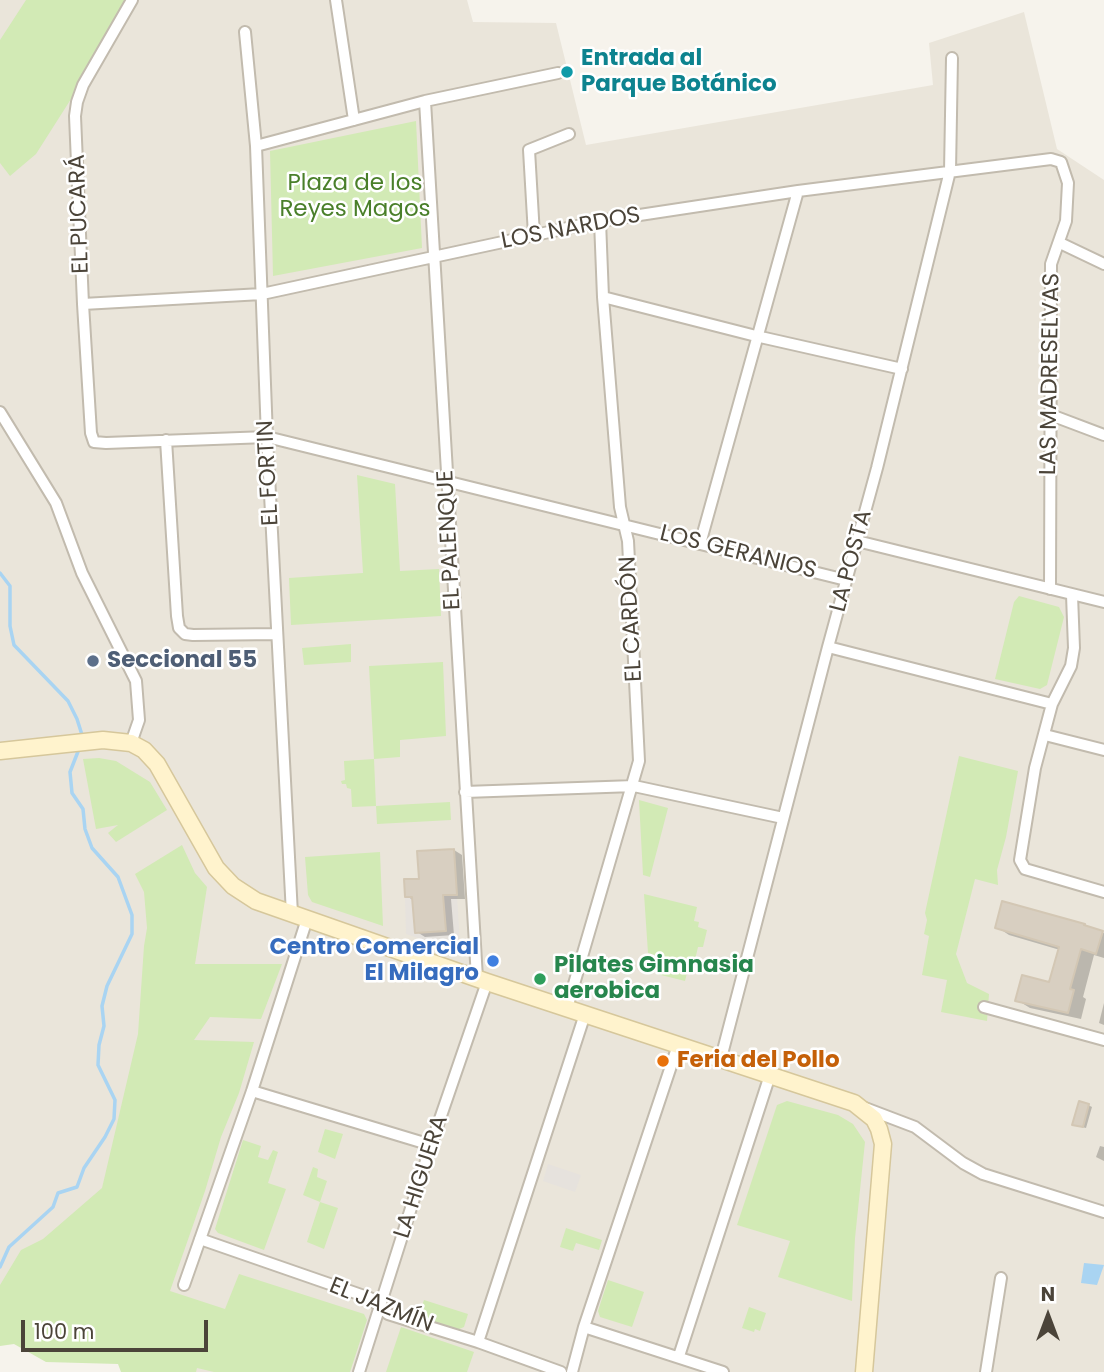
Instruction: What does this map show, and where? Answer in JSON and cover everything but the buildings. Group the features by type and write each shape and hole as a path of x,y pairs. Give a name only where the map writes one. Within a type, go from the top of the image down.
{"main road":[{"path":"0,751 103,740 131,743 144,750 157,764 216,868 233,886 256,901 482,980 854,1103 874,1119 883,1144 864,1372"}],"street":[{"name":"EL PUCARÁ","path":"94,442 91,433 83,304 75,116 83,85 132,0"},
{"path":"336,0 354,120"},
{"name":"EL FORTIN","path":"245,32 256,146 277,634 300,916"},
{"name":"LA POSTA","path":"721,1058 902,369 950,171 952,58"},
{"path":"256,146 425,101 558,73"},
{"name":"EL PALENQUE","path":"425,101 466,792 482,980"},
{"path":"534,235 528,150 569,134"},
{"name":"LOS NARDOS","path":"83,304 262,294 600,221 950,171 1051,159 1061,162"},
{"name":"LAS MADRESELVAS","path":"1050,589 1051,264 1066,220 1068,183 1061,162"},
{"path":"700,544 798,191"},
{"name":"EL CARDÓN","path":"567,1008 634,786 639,761 628,541 620,507 603,298 600,221"},
{"path":"1060,243 1104,264"},
{"path":"603,298 902,369"},
{"path":"0,412 56,503 82,573 136,681 139,720 131,743"},
{"path":"1051,415 1104,435"},
{"name":"LOS GERANIOS","path":"94,442 267,437 846,580"},
{"path":"166,440 179,628 186,634 193,635 277,634"},
{"path":"857,541 1104,602"},
{"path":"1072,595 1074,648 1066,680 1052,705 1035,768 1020,860 1025,869 1104,892"},
{"path":"828,647 1052,705"},
{"path":"1045,735 1104,750"},
{"path":"466,792 634,786 783,818"},
{"path":"184,1285 252,1091 300,916"},
{"name":"LA HIGUERA","path":"359,1372 482,980"},
{"path":"984,1007 1104,1040"},
{"path":"478,1342 584,1014"},
{"path":"572,1372 584,1327 678,1045"},
{"path":"678,1356 770,1075"},
{"path":"252,1091 431,1145"},
{"path":"854,1103 915,1127 983,1174 1104,1212"},
{"name":"EL JAZMÍN","path":"200,1239 370,1298 388,1314 561,1372"},
{"path":"986,1372 1001,1278"},
{"path":"584,1327 723,1372"}],"shaded area":[{"path":"0,0 467,0 473,22 556,23 586,145 933,85 929,43 1024,12 1057,149 1104,180 1104,1372 186,1372 0,1334"},
{"path":"457,895 460,946 454,950 406,934 405,897 421,897 413,907 416,933 446,931 444,905 435,903 435,896"},
{"path":"548,1164 581,1175 575,1192 543,1181"}],"green space":[{"path":"26,0 134,0 36,154 10,176 0,163 0,40"},
{"name":"Plaza de los Reyes Magos","path":"416,121 422,248 273,276 270,151"},
{"path":"357,475 395,484 400,571 439,569 441,616 291,625 289,578 363,573"},
{"path":"1019,596 1059,607 1064,617 1047,685 1040,689 995,679 1014,602"},
{"path":"351,644 351,662 304,665 302,648"},
{"path":"443,662 446,736 400,740 400,757 374,759 369,666"},
{"path":"959,756 1018,771 997,870 998,885 975,879 956,954 967,983 989,994 987,1021 941,1012 947,980 922,975 929,936 924,934 927,920 925,913"},
{"path":"83,759 116,761 150,782 167,810 116,842 108,833 118,825 96,829"},
{"path":"374,759 376,806 352,807 351,789 341,781 345,780 344,761"},
{"path":"639,800 668,808 650,877 643,875"},
{"path":"450,802 451,820 377,824 376,806"},
{"path":"182,845 195,873 207,887 195,964 282,964 261,1019 210,1017 194,1040 254,1042 170,1291 225,1309 239,1274 364,1314 367,1320 350,1372 214,1372 197,1368 196,1372 121,1372 118,1364 46,1362 14,1344 0,1346 0,1285 21,1250 43,1239 102,1188 138,1034 147,928 144,892 135,874"},
{"path":"380,852 383,926 312,902 308,895 305,857"},
{"path":"644,894 697,907 694,921 699,922 698,927 707,930 703,947 698,947 694,964 679,961 678,967 688,969 685,981 657,974 662,957 648,953"},
{"path":"787,1101 838,1115 853,1124 865,1142 855,1238 852,1301 778,1277 790,1241 737,1225 777,1105"},
{"path":"325,1129 343,1134 335,1159 318,1152"},
{"path":"243,1140 261,1146 258,1157 268,1160 273,1150 278,1152 268,1183 286,1189 264,1250 218,1233 215,1229"},
{"path":"313,1167 318,1169 317,1177 327,1181 320,1202 303,1195"},
{"path":"320,1202 338,1208 324,1249 307,1242"},
{"path":"566,1228 602,1240 599,1250 576,1243 573,1251 560,1247"},
{"path":"608,1280 644,1292 632,1327 600,1317 598,1311"},
{"path":"424,1300 468,1314 464,1327 457,1330 418,1317"},
{"path":"749,1307 766,1313 760,1331 742,1328"},
{"path":"401,1327 474,1352 467,1372 386,1372"}],"water":[{"path":"1084,1263 1104,1265 1097,1285 1081,1283"}],"waterway":[{"path":"0,573 10,586 10,626 14,645 68,701 83,738"},
{"path":"0,1267 9,1247 53,1207 58,1193 77,1187 84,1168 114,1119 115,1100 98,1065 104,1026 102,1006 107,986 132,934 132,915 118,877 92,848 85,829 83,809 72,793 70,772 79,749"}],"place":[{"name":"Entrada al Parque Botánico","path":"567,72"},
{"name":"Seccional 55","path":"93,661"},
{"name":"Centro Comercial El Milagro","path":"493,961"},
{"name":"Pilates Gimnasia aerobica","path":"540,979"},
{"name":"Feria del Pollo","path":"663,1061"}]}
